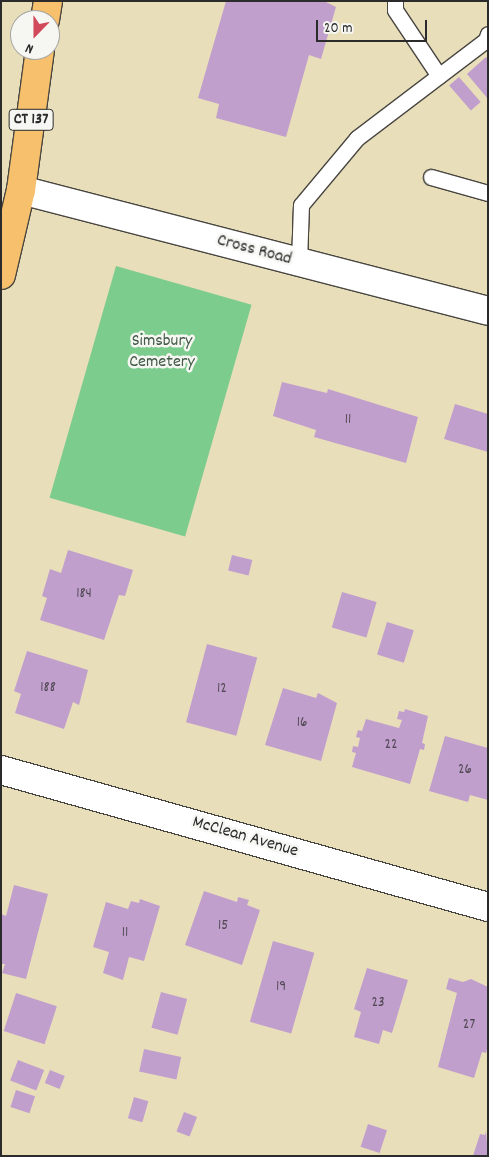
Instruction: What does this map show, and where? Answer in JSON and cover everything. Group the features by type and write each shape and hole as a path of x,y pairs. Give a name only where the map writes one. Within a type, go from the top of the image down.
{"main road":[{"name":"CT 137","path":"1,275 21,190 39,60"}],"street":[{"name":"Cross Road","path":"21,190 488,311"},
{"name":"McClean Avenue","path":"1,770 488,907"}],"lane":[{"path":"395,1 395,10 439,76"},
{"path":"299,262 301,205 357,138 486,40 488,34"},
{"path":"431,177 488,193"}],"green space":[{"name":"Simsbury Cemetery","path":"116,266 252,305 185,537 50,498"}],"building":[{"path":"226,1 324,1 336,7 321,59 309,55 286,137 216,118 219,104 198,98"},
{"path":"486,57 488,60 488,99 467,74"},
{"path":"459,77 481,102 471,110 449,86"},
{"path":"282,382 327,393 328,389 418,417 406,463 314,437 316,430 273,416"},
{"path":"455,404 488,414 488,452 444,439"},
{"path":"68,550 133,570 125,596 119,595 104,640 40,620 47,598 42,596 50,569 61,573"},
{"path":"232,555 252,560 249,576 228,571"},
{"path":"342,592 377,602 366,637 332,628"},
{"path":"387,622 414,630 404,663 377,655"},
{"path":"207,644 257,657 236,736 186,722"},
{"path":"27,651 88,670 79,705 73,702 64,729 15,713 21,694 14,691"},
{"path":"283,688 316,698 318,693 337,703 321,761 265,745"},
{"path":"405,709 428,716 422,743 425,744 424,750 420,749 410,784 352,767 356,753 352,752 353,746 358,747 360,738 356,737 358,730 362,731 366,719 399,728 402,720 397,719 399,711 404,712"},
{"path":"445,736 488,748 488,800 470,795 468,802 429,791"},
{"path":"14,885 48,894 26,979 2,973 5,964 1,964 1,914 6,916"},
{"path":"204,891 237,902 238,897 249,900 247,905 260,910 242,965 185,945"},
{"path":"140,899 160,906 144,961 129,957 123,980 103,973 109,952 93,947 106,902 128,909 131,901 139,903"},
{"path":"273,941 314,953 291,1034 250,1022"},
{"path":"367,968 408,980 392,1033 383,1030 379,1044 354,1037 361,1012 354,1009"},
{"path":"449,978 463,982 471,979 488,987 488,1045 486,1053 482,1052 474,1078 438,1067 457,993 446,989"},
{"path":"161,992 187,999 178,1035 151,1028"},
{"path":"16,993 57,1006 45,1044 4,1031"},
{"path":"144,1049 181,1057 176,1079 139,1071"},
{"path":"18,1060 44,1070 36,1091 10,1081"},
{"path":"50,1070 65,1076 60,1089 45,1083"},
{"path":"16,1090 35,1096 29,1113 10,1107"},
{"path":"134,1097 148,1101 142,1122 128,1118"},
{"path":"184,1112 197,1117 190,1137 176,1132"},
{"path":"368,1124 387,1130 380,1153 361,1147"},
{"path":"486,1131 488,1156 473,1156 480,1134 485,1135"}]}
